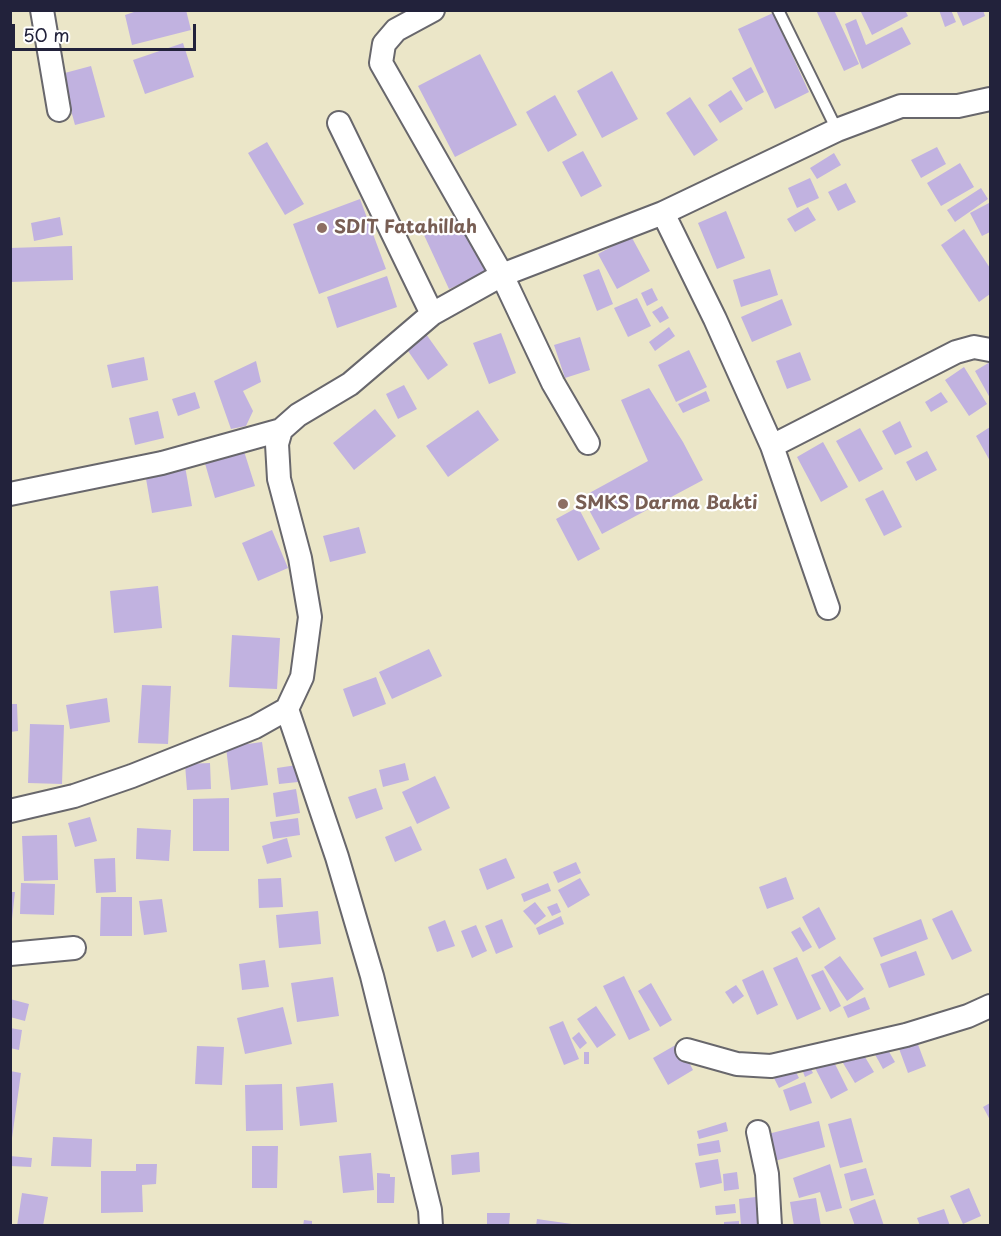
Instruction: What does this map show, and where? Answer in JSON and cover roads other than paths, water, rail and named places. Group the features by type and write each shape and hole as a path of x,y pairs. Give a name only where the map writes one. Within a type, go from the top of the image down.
{"street":[{"path":"42,10 59,110"},
{"path":"433,10 396,30 384,44 381,63 502,276 553,383 588,443"},
{"path":"10,495 162,464 281,430 298,416 350,384 432,314 502,276 663,213 837,130 900,106 958,106 990,99"},
{"path":"339,123 432,314"},
{"path":"663,213 715,319 772,446 828,608"},
{"path":"772,446 956,352 974,347 990,350"},
{"path":"10,811 74,796 132,776 233,737 287,709 303,677 310,617 300,558 279,479 277,444 281,430"},
{"path":"287,709 337,857 372,976 430,1210 431,1226"},
{"path":"10,954 74,948"},
{"path":"687,1050 737,1064 771,1066 906,1035 968,1016 990,1006"},
{"path":"758,1132 767,1174 770,1226"}],"lane":[{"path":"778,10 837,130"}],"place":[{"name":"SDIT Fatahillah","path":"322,228"},
{"name":"SMKS Darma Bakti","path":"563,504"}]}
